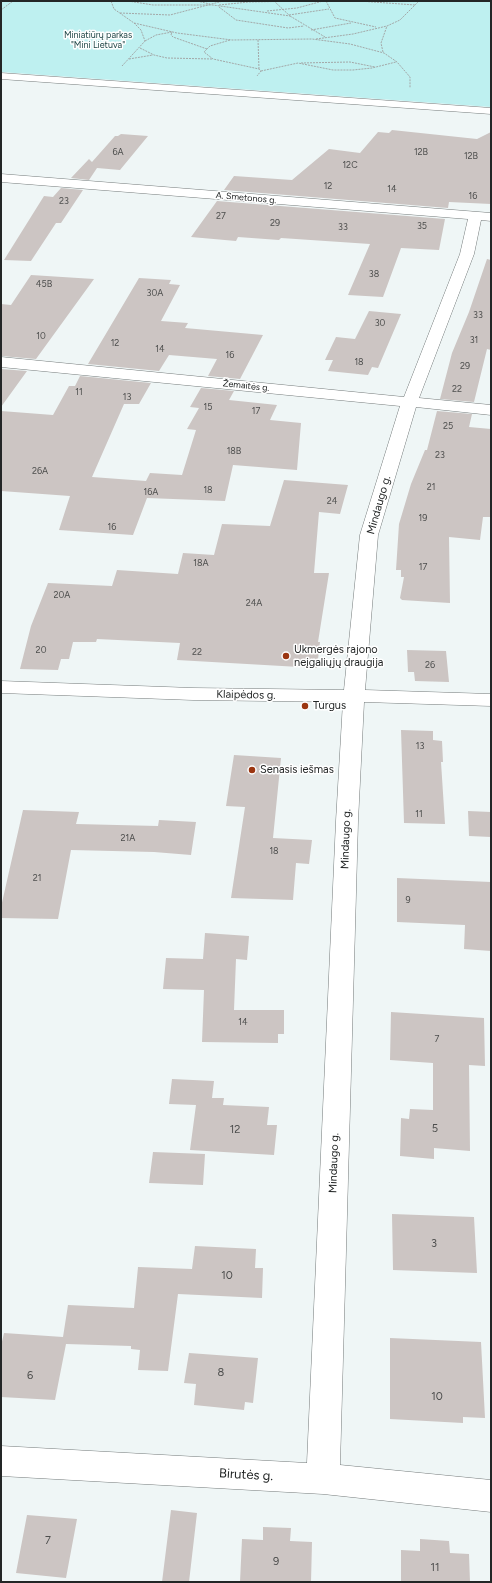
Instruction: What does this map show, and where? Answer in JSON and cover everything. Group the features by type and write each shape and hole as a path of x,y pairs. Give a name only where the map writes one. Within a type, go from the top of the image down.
{"street":[{"path":"1,76 491,111"},
{"name":"A. Smetonos g.","path":"1,178 483,217"},
{"name":"Mindaugo g.","path":"323,1479 347,821 354,696 369,535 409,403 483,217"},
{"name":"Žemaitės g.","path":"1,362 491,410"},
{"name":"Klaipėdos g.","path":"1,688 193,694 354,696 491,700"},
{"name":"Birutės g.","path":"1,1460 323,1479 491,1496"}],"path":[{"path":"1,10 13,1"},
{"path":"111,1 114,8 141,30 145,41"},
{"path":"128,1 154,5 213,5 274,1 302,1"},
{"path":"197,1 204,1 222,8 236,20 264,23 288,28 304,26"},
{"path":"119,12 141,15 170,15 213,5 223,1"},
{"path":"274,1 304,26 325,37"},
{"path":"262,12 297,8 323,1"},
{"path":"326,1 335,18 378,28"},
{"path":"359,1 416,5"},
{"path":"134,23 172,32 232,40 312,39 387,26 400,20 419,1"},
{"path":"213,5 290,15 329,8"},
{"path":"311,30 352,23"},
{"path":"384,53 381,43 387,26"},
{"path":"118,70 145,41 156,35 172,32"},
{"path":"172,32 171,35 173,37 207,49"},
{"path":"312,39 350,44 384,53 397,62 410,77 411,91 396,105"},
{"path":"213,59 204,52 210,46 232,40"},
{"path":"258,40 259,69"},
{"path":"140,48 154,55 178,59 213,59 259,69 261,71"},
{"path":"129,59 154,55"},
{"path":"256,77 261,71 298,63 350,62 377,67"},
{"path":"298,63 333,70 353,70 377,67 397,62"}],"green space":[{"name":"Miniatiūrų parkas \"Mini Lietuva\"","path":"4,1 491,1 491,107 1,72 1,3"}],"building":[{"path":"392,130 477,139 491,132 491,204 449,202 448,208 224,190 234,176 292,180 329,149 360,153 378,132 389,133"},
{"path":"121,134 148,136 120,170 97,168 89,180 71,178 89,159 92,162 115,136"},
{"path":"61,188 83,190 61,223 56,223 31,261 4,260 44,196 53,197"},
{"path":"217,201 445,219 439,250 401,248 383,297 348,295 370,244 281,238 279,240 238,237 236,241 191,237"},
{"path":"487,259 491,260 491,350 487,349 474,402 440,399 452,353 469,312"},
{"path":"31,275 94,279 36,359 1,356 1,304 11,305"},
{"path":"139,278 171,280 169,284 180,285 161,321 188,323 185,328 263,335 240,379 208,376 217,359 169,355 159,371 88,364"},
{"path":"369,311 401,314 378,368 372,367 368,375 328,371 333,360 325,360 336,337 355,339"},
{"path":"1,369 27,371 1,407"},
{"path":"80,376 151,383 139,404 124,404 92,477 146,481 150,473 182,475 196,430 187,429 199,408 190,407 201,388 234,391 229,400 277,405 270,420 301,423 297,470 233,465 225,501 147,498 133,535 59,530 70,496 1,491 1,411 53,415 69,386 75,386"},
{"path":"437,411 472,414 469,427 491,429 491,517 483,517 480,540 449,537 450,603 402,600 400,598 404,577 401,577 401,570 396,570 399,524 411,484 425,450 427,450"},
{"path":"284,480 348,485 340,514 319,512 314,573 329,573 318,642 320,642 317,668 177,660 180,643 97,639 96,642 73,642 69,659 61,659 58,670 20,669 31,626 48,583 112,586 117,570 178,574 183,553 214,555 222,524 270,526"},
{"path":"407,650 446,651 449,682 415,681 414,672 408,672"},
{"path":"401,730 433,731 433,740 442,741 443,762 441,762 445,824 404,823"},
{"path":"234,755 281,758 273,838 312,840 309,864 296,863 293,900 231,898 245,807 226,806"},
{"path":"23,810 79,812 76,824 158,826 159,820 196,822 191,855 154,852 71,850 58,919 1,918 1,907"},
{"path":"468,811 491,812 491,837 469,836"},
{"path":"397,878 491,882 491,951 464,949 465,925 397,922"},
{"path":"205,933 249,936 247,960 236,959 234,1010 284,1010 284,1034 278,1034 278,1043 202,1042 204,990 163,989 166,958 203,959"},
{"path":"391,1012 484,1018 485,1066 469,1065 470,1151 434,1148 434,1159 400,1156 401,1118 409,1119 410,1109 433,1110 433,1063 390,1060"},
{"path":"172,1079 214,1081 212,1098 224,1098 223,1105 269,1107 267,1125 277,1125 274,1155 190,1150 196,1105 169,1104"},
{"path":"153,1152 205,1154 203,1185 149,1183"},
{"path":"392,1214 474,1217 477,1273 393,1270"},
{"path":"195,1246 256,1249 255,1268 263,1268 262,1298 178,1294 168,1371 138,1370 140,1350 131,1349 131,1346 66,1344 55,1400 1,1397 1,1346 4,1333 63,1337 68,1305 134,1308 138,1267 192,1269"},
{"path":"390,1338 481,1342 485,1418 463,1417 463,1423 390,1419"},
{"path":"189,1353 258,1358 253,1403 245,1402 244,1410 194,1405 196,1384 184,1383"},
{"path":"171,1510 197,1513 189,1582 162,1582"},
{"path":"27,1515 77,1519 66,1578 16,1573"},
{"path":"263,1527 291,1528 290,1541 312,1542 311,1582 240,1582 242,1539 263,1540"},
{"path":"420,1539 449,1541 450,1553 469,1554 470,1582 401,1582 401,1550 420,1551"}],"place":[{"name":"Ukmergės rajono neįgaliųjų draugija","path":"286,656"},
{"name":"Turgus","path":"305,706"},
{"name":"Senasis iešmas","path":"252,770"}]}
